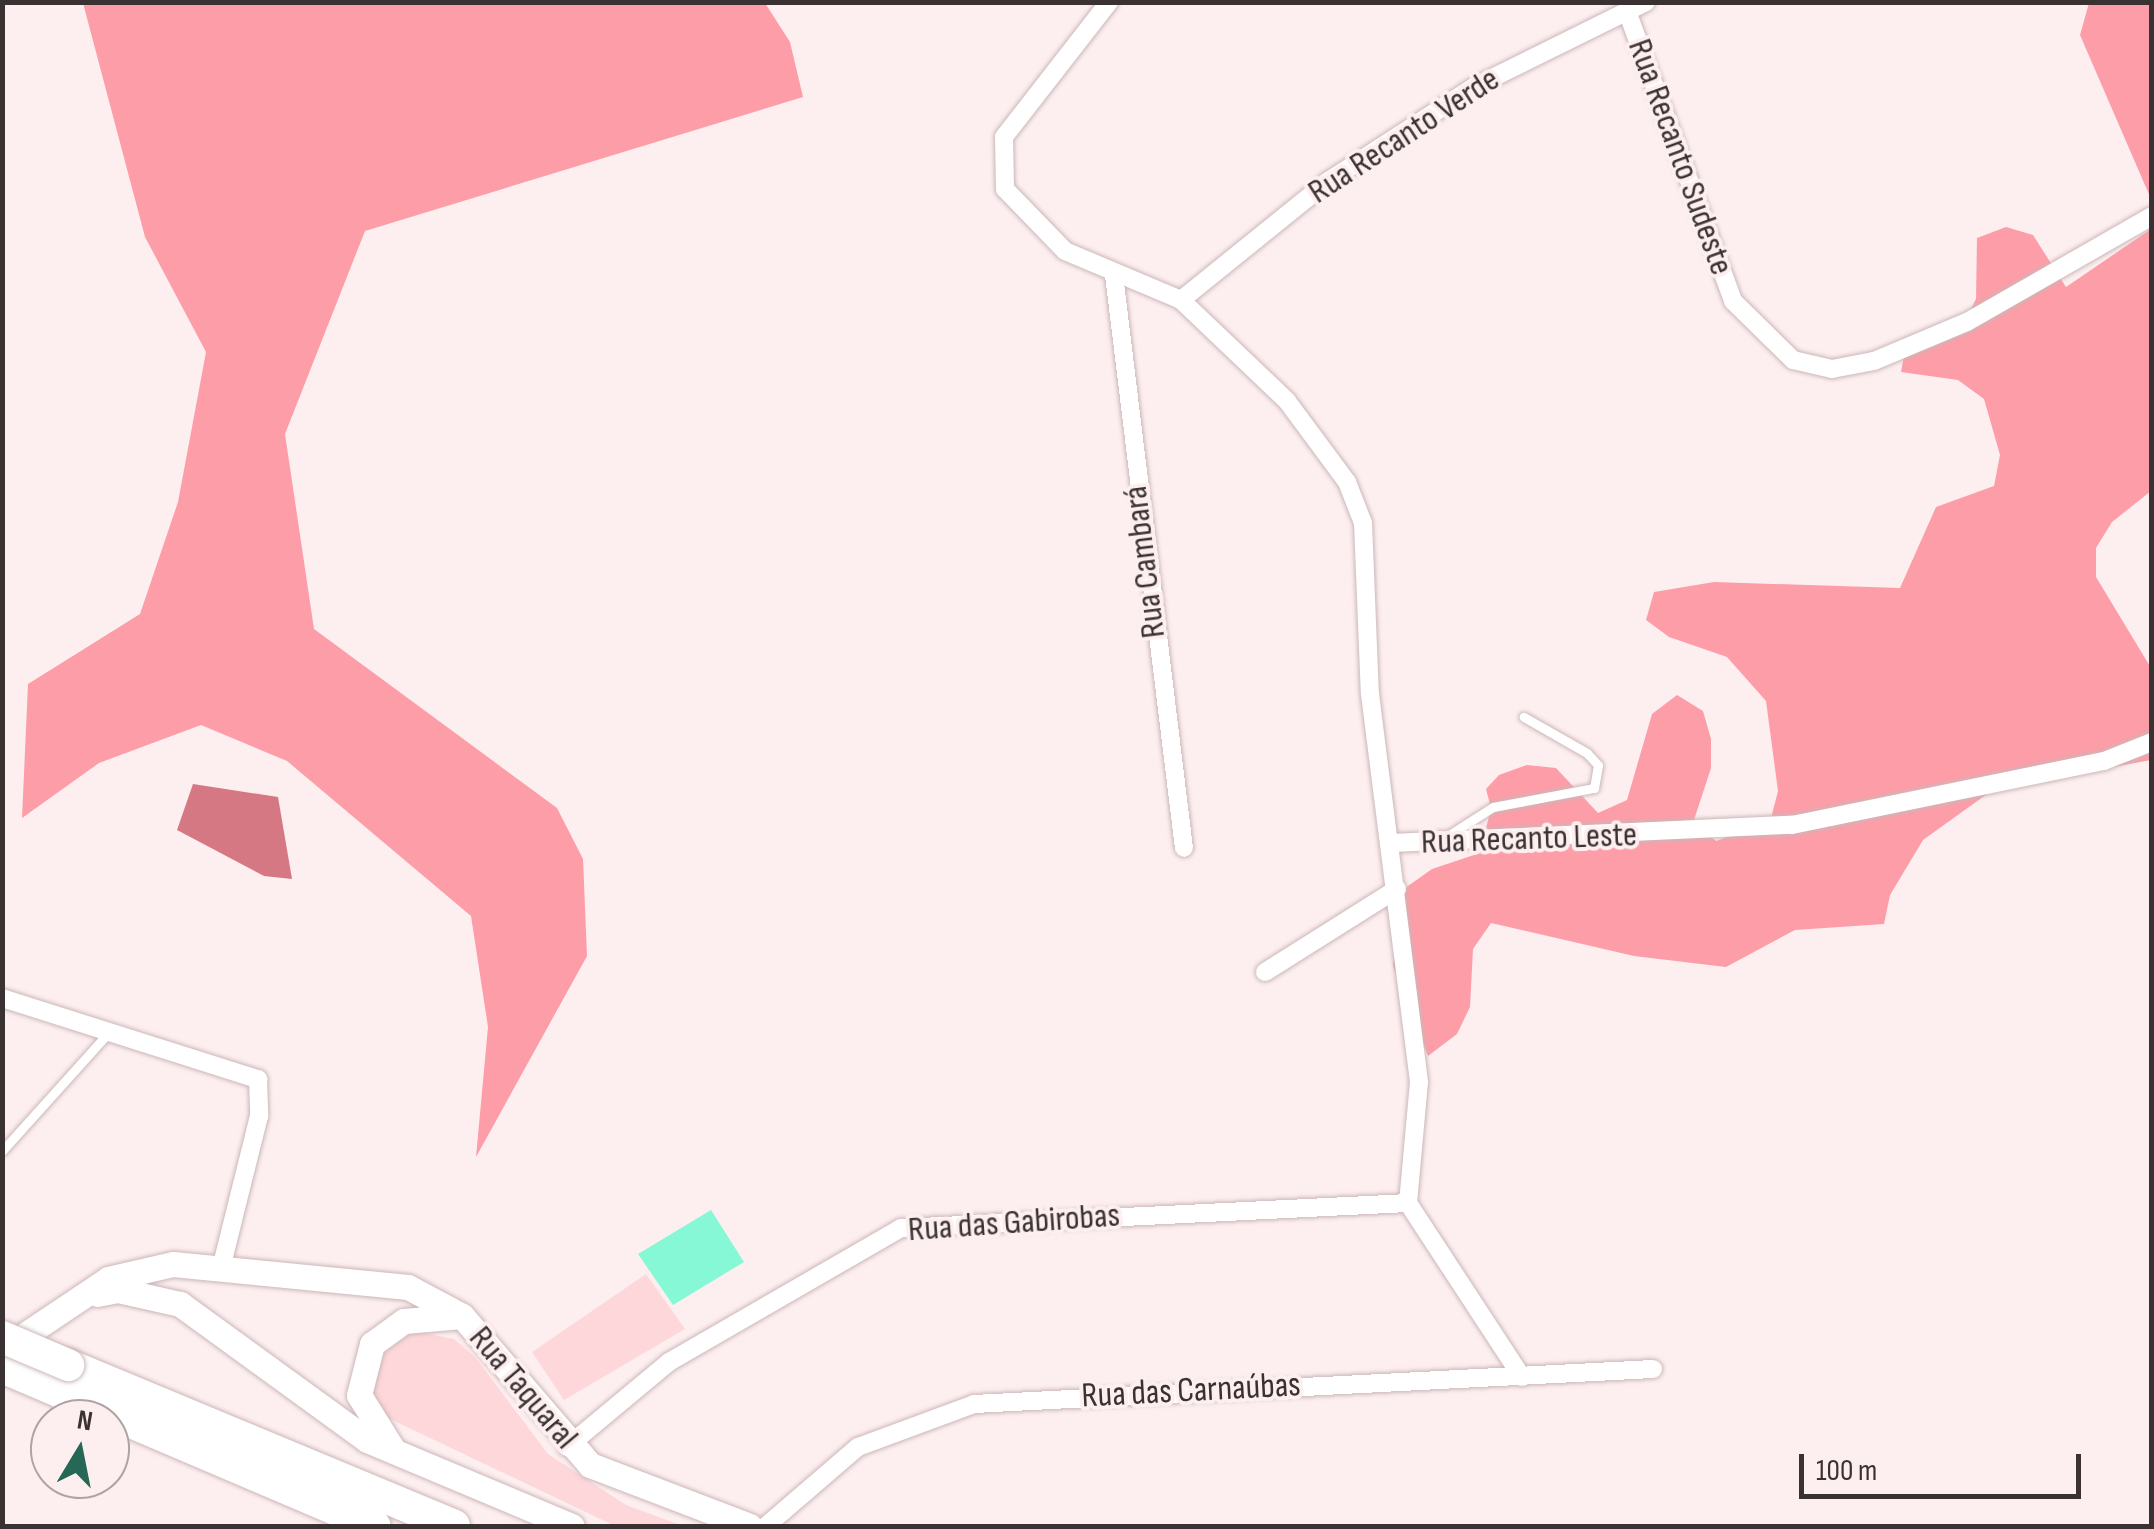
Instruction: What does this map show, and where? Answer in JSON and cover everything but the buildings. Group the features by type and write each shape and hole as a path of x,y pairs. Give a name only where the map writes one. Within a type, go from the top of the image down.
{"highway":[{"path":"2,1337 454,1526"},
{"path":"2,1367 374,1526"}],"main road":[{"path":"2,1350 71,1299 140,1270 221,1268 374,1280 408,1287 462,1316"},
{"path":"71,1299 118,1290 180,1304 328,1418 396,1453 572,1526"},
{"path":"396,1453 359,1395 362,1363 372,1344 404,1322 462,1316"},
{"name":"Rua Taquaral","path":"462,1316 567,1447 679,1506 750,1526"}],"street":[{"path":"1109,2 1004,136 1001,164 1005,189 1029,222 1064,251 1181,300"},
{"name":"Rua Recanto Verde","path":"1181,300 1327,182 1474,86 1646,2"},
{"name":"Rua Recanto Sudeste","path":"1627,11 1733,301 1793,360 1832,369 1874,361 1966,322 2152,216"},
{"name":"Rua Cambará","path":"1114,274 1184,848"},
{"name":"Rua Recanto Leste","path":"1181,300 1326,448 1364,523 1370,694 1390,843 1792,825 2104,761 2152,742"},
{"path":"1390,843 1420,1082 1408,1203 1522,1377"},
{"path":"1266,972 1397,889"},
{"path":"2,998 248,1071 261,1085 221,1268"},
{"name":"Rua das Gabirobas","path":"567,1447 670,1362 901,1228 1408,1203"},
{"name":"Rua das Carnaúbas","path":"766,1526 858,1448 974,1404 1653,1369"}],"lane":[{"path":"1440,842 1493,807 1594,788 1598,766 1588,753 1524,717"},
{"path":"2,1151 109,1032"}],"shaded area":[{"path":"83,3 765,3 790,42 803,97 365,231 285,434 314,629 557,808 583,859 587,956 476,1157 488,1027 471,916 287,761 201,725 99,763 22,818 28,684 140,614 178,502 206,352 145,237"},
{"path":"2089,3 2151,3 2151,199 2080,35"},
{"path":"2006,227 2033,235 2066,287 2151,229 2151,491 2112,522 2096,548 2096,577 2151,668 2151,760 1994,789 1923,840 1890,895 1884,924 1795,930 1726,967 1634,956 1491,923 1473,949 1470,1007 1457,1034 1428,1056 1393,966 1401,891 1432,869 1480,853 1491,808 1486,789 1499,775 1527,765 1556,768 1598,813 1627,800 1652,714 1677,695 1703,711 1711,739 1711,768 1693,823 1716,841 1770,822 1778,791 1766,701 1727,657 1669,637 1646,620 1654,592 1714,582 1900,588 1936,507 1994,486 2000,455 1984,399 1958,380 1901,372 1906,344 1963,325 1976,299 1977,238"},
{"path":"193,784 278,797 292,879 264,876 177,830"},
{"path":"646,1274 685,1329 564,1400 532,1352"},
{"path":"413,1331 454,1339 475,1357 548,1454 626,1505 683,1526 615,1526 388,1418 372,1393 375,1360"}]}
